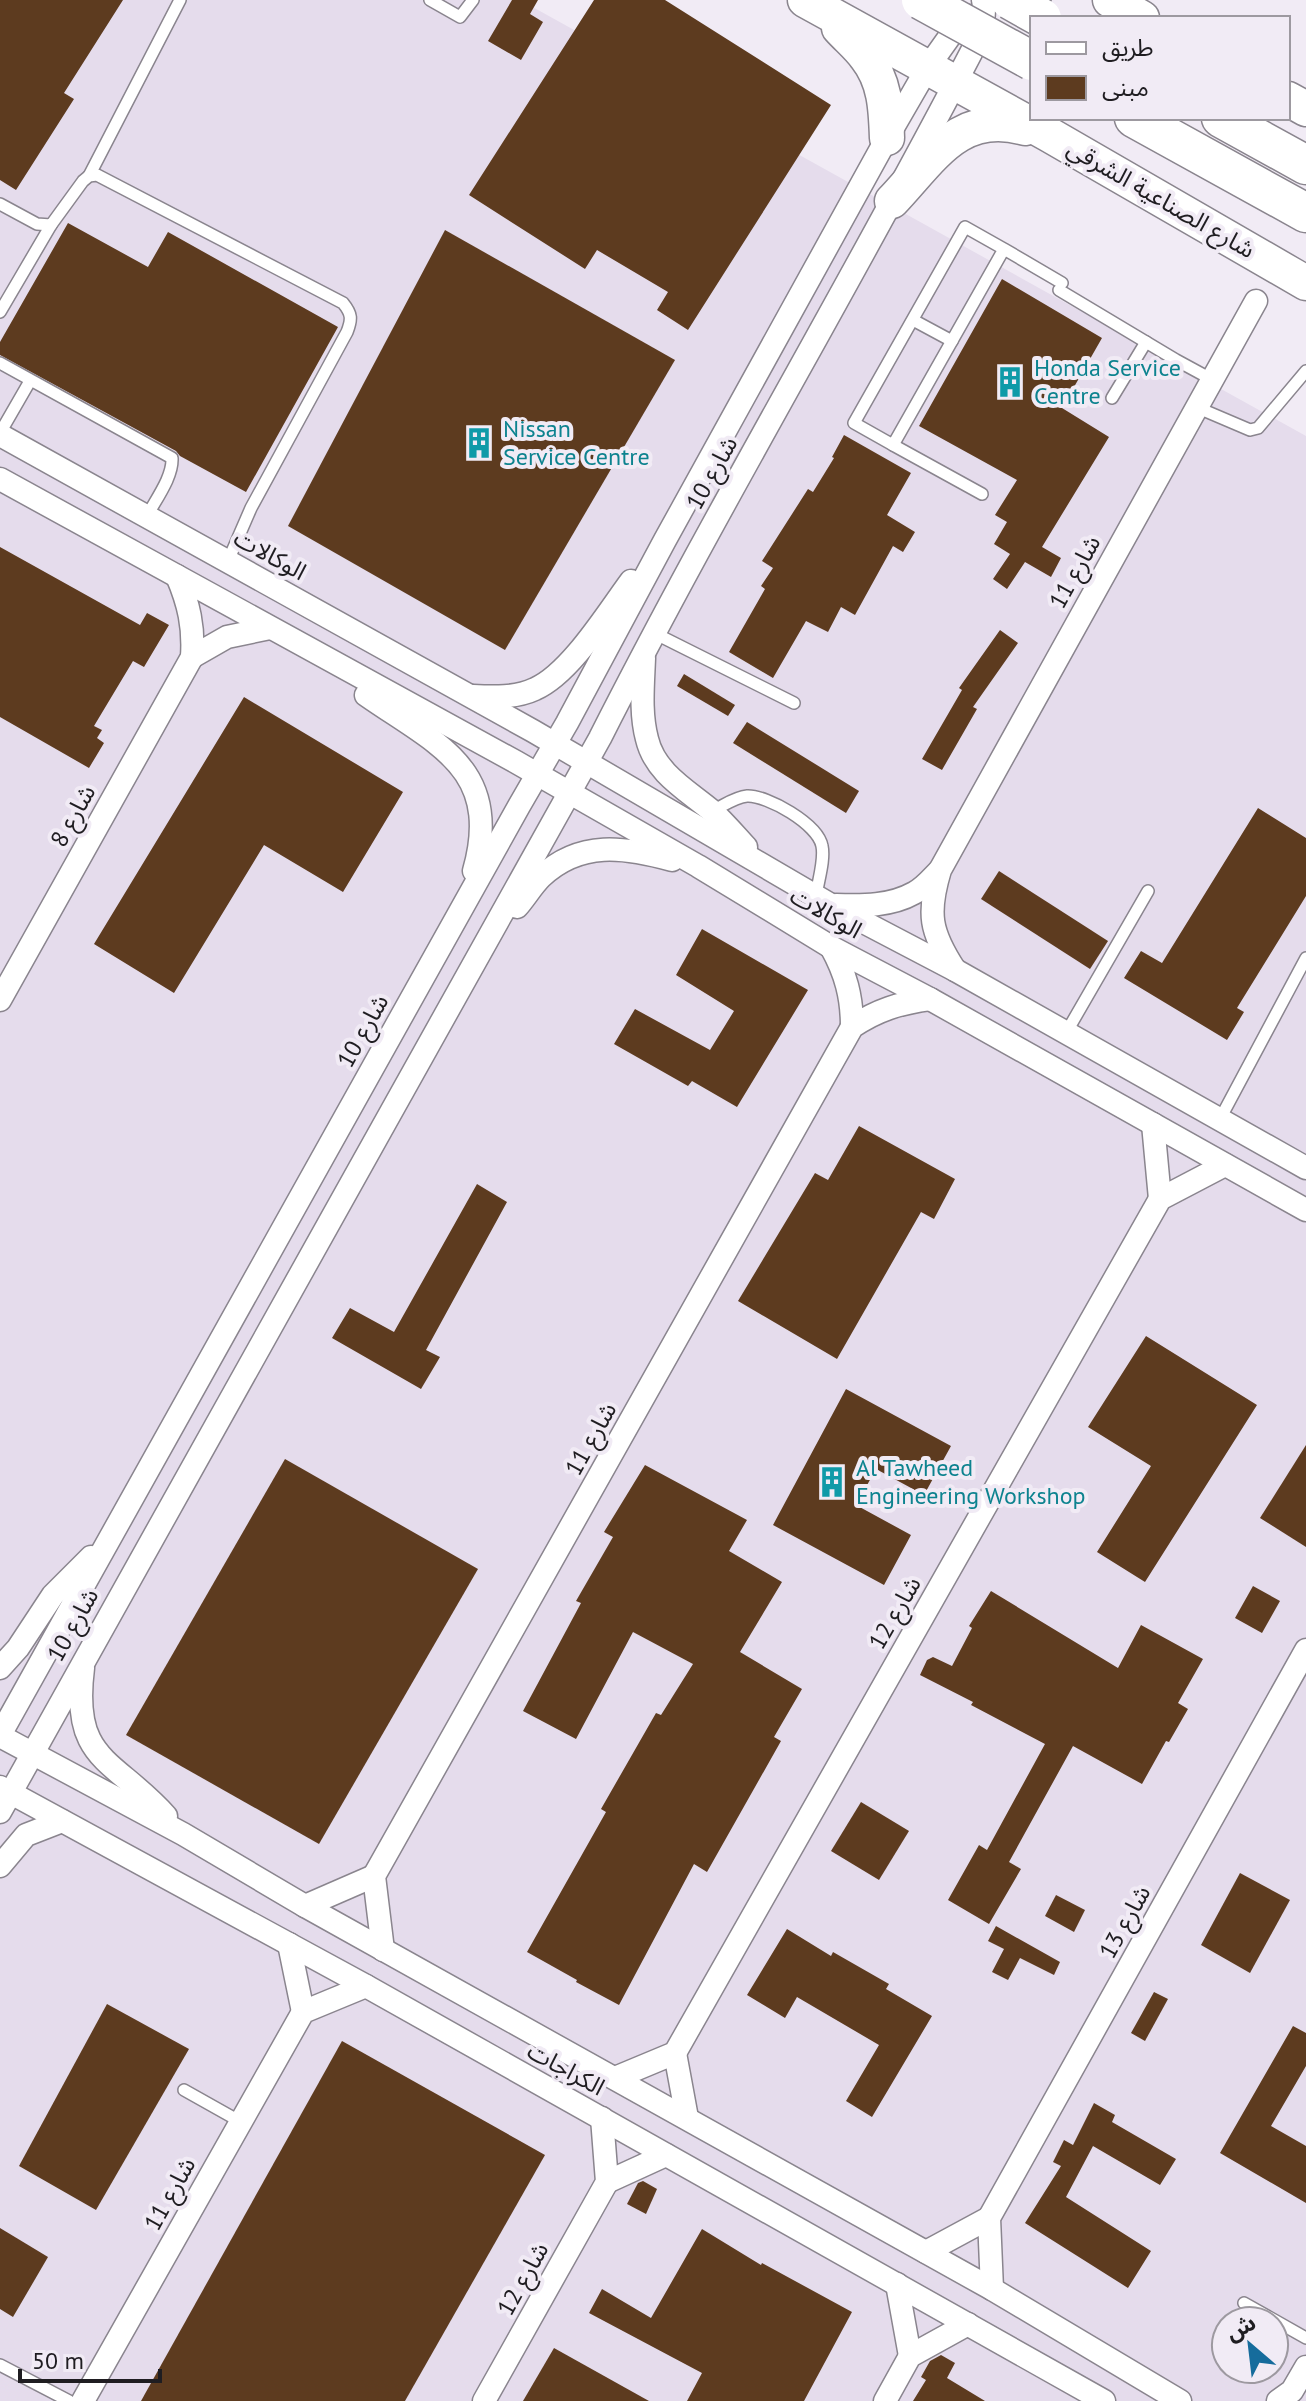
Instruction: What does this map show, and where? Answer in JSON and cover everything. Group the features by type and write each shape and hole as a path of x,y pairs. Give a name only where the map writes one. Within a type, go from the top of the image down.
{"highway":[{"path":"921,0 1030,60"},
{"path":"997,2 1036,16"},
{"path":"1138,120 1306,213"},
{"path":"1225,120 1306,165"}],"main road":[{"path":"1110,0 1138,16"},
{"path":"814,5 865,55 875,70 884,94 887,138"},
{"name":"شارع الصناعية الشرقي","path":"814,5 1048,134 1306,283"},
{"path":"1079,120 1093,160"},
{"path":"892,201 943,145 971,127 1000,123 1048,134"}],"street":[{"name":"شارع 10","path":"0,1735 555,744 887,138 942,75 973,49 982,25 997,2"},
{"name":"شارع 10","path":"4,1797 33,1753 475,962 892,201 966,18 997,2"},
{"name":"شارع 11","path":"955,970 941,949 932,924 932,896 940,870 1256,301"},
{"name":"الوكالات","path":"0,434 555,744 824,900 955,970 1306,1168"},
{"name":"الوكالات","path":"0,479 537,774 831,947 930,999 1306,1210"},
{"name":"شارع 10","path":"469,696 514,695 550,682 665,540"},
{"name":"شارع 8","path":"0,1000 192,657 192,618 177,576"},
{"path":"192,657 227,637 270,628"},
{"name":"الوكالات","path":"649,642 642,697 647,742 661,768 712,811 764,865"},
{"name":"الوكالات","path":"322,656 367,696 446,750 473,784 480,813 481,839 467,899"},
{"name":"شارع 10","path":"475,962 540,878 560,863 607,848 634,850 698,866"},
{"name":"شارع 11","path":"824,900 864,906 895,901 916,892 940,870"},
{"path":"831,947 849,985 852,1027 887,1007 930,999"},
{"name":"شارع 11","path":"374,1876 852,1027"},
{"path":"1153,1124 1160,1199 1225,1165"},
{"name":"شارع 12","path":"675,2053 1160,1199"},
{"name":"شارع 10","path":"0,1668 18,1648 53,1595 104,1546"},
{"name":"شارع 13","path":"989,2218 1306,1650"},
{"name":"الكراجات","path":"85,1657 81,1711 93,1748 183,1834"},
{"name":"الكراجات","path":"0,1735 183,1834 383,1950 992,2289 1180,2401"},
{"name":"الكراجات","path":"4,1797 62,1821 366,1986 1104,2401"},
{"path":"0,1866 26,1835 62,1821"},
{"path":"305,1906 374,1876 383,1950"},
{"path":"289,1944 303,2012 366,1986"},
{"name":"شارع 11","path":"83,2401 303,2012"},
{"path":"615,2078 675,2053 687,2118"},
{"path":"602,2118 607,2182 666,2155"},
{"name":"شارع 12","path":"484,2401 607,2182"},
{"path":"926,2252 989,2218 992,2289"},
{"path":"897,2284 910,2356"},
{"path":"885,2401 910,2356 968,2324"},
{"path":"1288,2398 1306,2367"}],"lane":[{"path":"0,312 51,225 89,176 180,0"},
{"path":"430,0 460,17 473,0"},
{"path":"89,176 106,178 343,303 351,312 352,321 347,332 251,508 228,561"},
{"path":"0,204 37,224 51,225"},
{"path":"982,494 854,423 965,227 1146,342 1211,379"},
{"path":"893,445 1004,249"},
{"path":"913,320 952,341"},
{"path":"1112,398 1146,342"},
{"path":"0,363 172,458 174,462 170,473 147,516"},
{"path":"1196,407 1250,430 1258,428 1306,371"},
{"path":"0,434 30,381"},
{"path":"649,642 794,703"},
{"path":"712,811 740,797 750,796 761,798 804,821 818,835 823,848 824,900"},
{"path":"1066,1033 1148,891"},
{"path":"1220,1119 1306,958"},
{"path":"184,2090 241,2122"},
{"path":"1244,2303 1306,2338"},
{"path":"0,2365 69,2401"}],"shaded area":[{"path":"0,0 520,0 1306,436 1306,2401 0,2401"}],"building":[{"path":"0,0 123,0 64,93 74,99 16,190 0,180"},
{"path":"512,0 538,0 530,14 543,22 521,60 488,41"},
{"path":"594,0 665,0 831,105 688,330 657,310 668,292 597,250 585,269 469,195"},
{"path":"68,223 148,267 168,232 338,327 246,492 0,355 0,342"},
{"name":"Nissan Service Centre","path":"445,230 675,360 505,650 288,526"},
{"name":"Honda Service Centre","path":"1002,279 1102,338 1062,408 1109,437 1042,547 1061,558 1051,577 1025,562 1007,589 993,579 1010,554 994,544 1007,522 995,515 1017,480 919,426"},
{"path":"844,435 911,473 887,515 915,532 903,552 893,546 855,615 841,607 828,632 806,621 773,678 729,652 765,589 761,586 773,568 762,561 808,489 813,492"},
{"path":"0,547 140,625 147,613 169,625 144,667 133,661 94,726 102,730 97,738 104,743 89,768 0,717"},
{"path":"1000,630 1018,643 973,707 977,709 942,770 922,759 962,690 959,688"},
{"path":"684,674 735,705 728,716 677,686"},
{"path":"244,697 403,792 343,892 264,845 174,993 94,944"},
{"path":"747,722 859,791 846,813 733,743"},
{"path":"1258,808 1306,838 1306,896 1237,1008 1244,1012 1227,1040 1124,978 1141,951 1162,963"},
{"path":"999,871 1108,941 1090,969 981,899"},
{"path":"702,929 808,990 737,1107 692,1081 688,1086 614,1044 635,1009 710,1050 734,1011 676,975"},
{"path":"859,1126 955,1179 934,1219 921,1212 837,1359 738,1301 815,1173 828,1180"},
{"path":"477,1184 507,1202 426,1350 440,1357 421,1389 332,1338 350,1308 394,1332"},
{"path":"1146,1336 1257,1405 1145,1582 1097,1552 1151,1466 1088,1427"},
{"name":"Al Tawheed Engineering Workshop","path":"846,1389 951,1446 924,1495 876,1469 856,1505 911,1535 884,1585 773,1525"},
{"path":"1306,1445 1306,1547 1260,1518"},
{"path":"285,1459 478,1569 319,1844 126,1735"},
{"path":"645,1465 747,1520 729,1551 782,1582 740,1652 802,1689 774,1737 781,1741 707,1872 694,1864 619,2005 527,1952 606,1812 601,1809 656,1713 661,1715 693,1664 633,1632 576,1739 523,1711 581,1603 576,1601 613,1537 604,1532"},
{"path":"1253,1586 1280,1601 1262,1633 1235,1618"},
{"path":"991,1591 1118,1668 1141,1625 1203,1659 1178,1703 1188,1709 1142,1784 1073,1746 1009,1862 1021,1869 989,1924 948,1900 979,1845 987,1850 1045,1744 920,1675 927,1660 933,1657 952,1666 972,1628 969,1626"},
{"path":"861,1802 909,1831 879,1880 831,1851"},
{"path":"1240,1873 1290,1900 1250,1973 1201,1945"},
{"path":"1056,1895 1085,1910 1074,1932 1045,1916"},
{"path":"996,1926 1060,1962 1054,1975 1020,1958 1008,1980 992,1972 1004,1949 988,1941"},
{"path":"787,1929 831,1956 833,1952 889,1984 886,1989 932,2016 872,2117 846,2101 879,2045 797,1997 785,2018 747,1995"},
{"path":"1154,1992 1168,1999 1145,2041 1131,2033"},
{"path":"107,2004 189,2049 96,2210 19,2166"},
{"path":"1293,2026 1306,2033 1306,2066 1271,2126 1306,2146 1306,2203 1220,2153"},
{"path":"342,2041 545,2155 405,2401 141,2401"},
{"path":"1094,2103 1115,2115 1112,2122 1176,2159 1160,2185 1093,2146 1066,2197 1151,2251 1128,2288 1025,2223 1061,2166 1053,2162 1064,2140 1073,2145"},
{"path":"643,2181 657,2189 646,2214 627,2204 638,2183"},
{"path":"0,2228 48,2257 13,2317 0,2309"},
{"path":"702,2229 761,2265 852,2312 804,2401 687,2401 702,2373 589,2313 602,2289 651,2318"},
{"path":"554,2348 649,2401 523,2401"},
{"path":"941,2355 955,2363 947,2378 985,2401 913,2401 926,2380 921,2377 930,2361"}],"place":[{"name":"Honda Service Centre","path":"1010,382"},
{"name":"Nissan Service Centre","path":"479,443"},
{"name":"Al Tawheed Engineering Workshop","path":"832,1482"}]}
